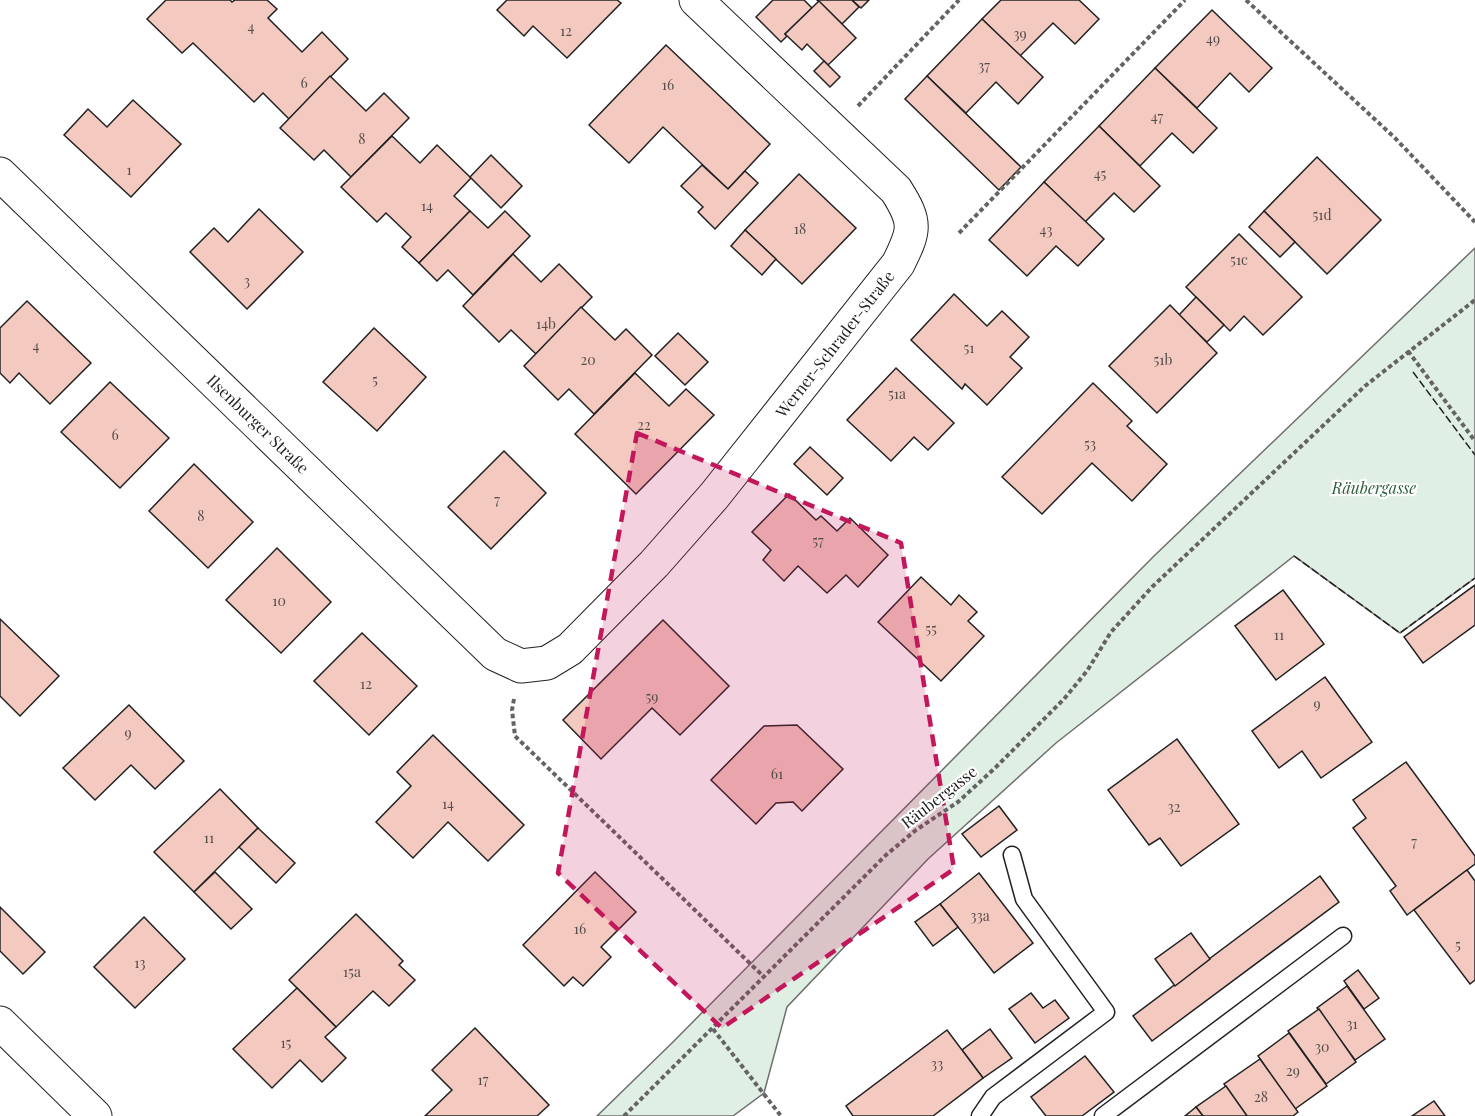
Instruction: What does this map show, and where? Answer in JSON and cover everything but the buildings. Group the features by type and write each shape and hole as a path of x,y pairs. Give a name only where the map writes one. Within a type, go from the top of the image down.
{"street":[{"name":"Werner-Schrader-Straße","path":"521,666 547,663 570,649 654,564 714,496 898,264 907,246 912,226 907,207 896,190 696,0"},
{"name":"Ilsenburger Straße","path":"0,174 495,654 521,666"},
{"path":"0,1023 95,1116"}],"lane":[{"path":"980,1116 993,1096 1106,1012 1024,899 1012,855"},
{"path":"1103,1116 1343,936"}],"path":[{"path":"834,131 959,0"},
{"path":"958,233 1185,0"},
{"path":"1246,0 1395,138 1475,222"},
{"name":"Räubergasse","path":"624,1116 886,855 916,830 958,802 1064,699 1087,671 1112,632 1152,587 1365,386 1475,300"},
{"path":"1408,351 1475,441"},
{"path":"521,666 512,710 515,736 763,976"},
{"path":"712,1029 781,1116"}],"highlighted area":[{"path":"637,433 901,543 954,869 722,1028 558,873"}],"green space":[{"name":"Räubergasse","path":"1475,248 1475,578 1400,633 1294,556 1056,743 928,859 787,1007 764,1093 733,1116 597,1116 1154,556"}],"fence":[{"path":"1413,372 1475,455"},
{"path":"1294,556 1400,633 1475,578"}]}
